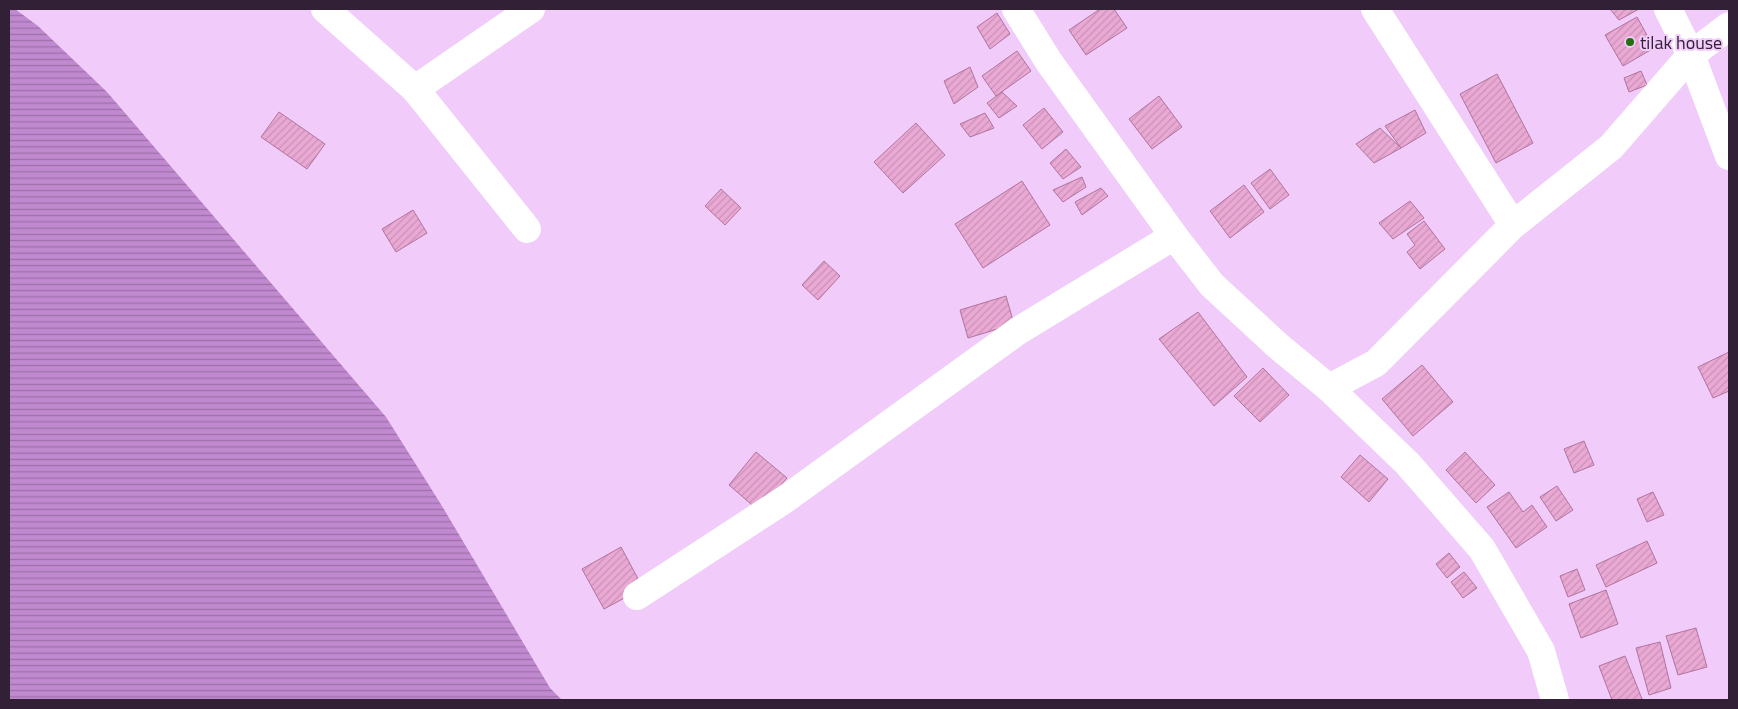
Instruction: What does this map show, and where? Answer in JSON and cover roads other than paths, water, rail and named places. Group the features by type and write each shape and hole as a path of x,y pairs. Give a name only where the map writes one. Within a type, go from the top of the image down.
{"street":[{"path":"328,9 415,89 527,229"},
{"path":"415,89 531,9"},
{"path":"1016,9 1049,62 1174,236 1212,285 1277,345 1329,388 1408,464 1482,549 1541,651 1555,700"},
{"path":"1375,9 1512,226"},
{"path":"1668,9 1691,56 1729,156"},
{"path":"1329,388 1376,363 1512,226 1611,147 1691,56 1729,26"},
{"path":"637,596 784,500 1018,330 1174,236"}],"place":[{"name":"tilak house","path":"1630,42"}]}
